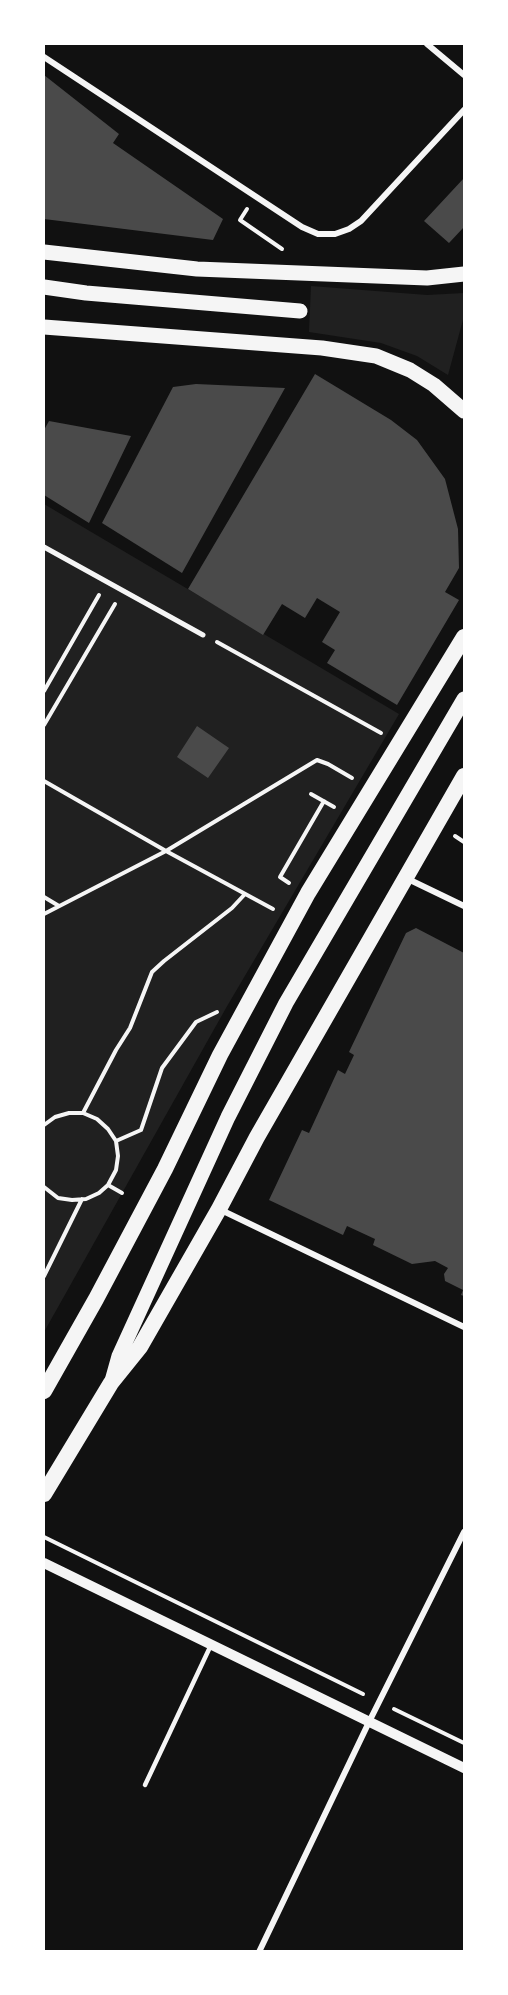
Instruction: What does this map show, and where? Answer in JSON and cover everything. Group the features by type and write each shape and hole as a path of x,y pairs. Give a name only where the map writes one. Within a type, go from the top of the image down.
{"highway":[{"path":"44,1391 144,1209 255,987 308,893 465,637"},
{"path":"44,1494 111,1383 140,1347 219,1209 257,1137 465,776"}],"main road":[{"path":"44,252 197,270 427,278 465,274"},
{"path":"44,287 86,293 300,311"},
{"path":"44,327 312,347 376,356 418,375 465,411"},
{"path":"111,1383 119,1356 228,1117 286,1003 465,699"}],"street":[{"path":"427,44 465,75"},
{"path":"44,57 302,227 318,234 335,234 361,221 465,110"},
{"path":"44,547 203,634"},
{"path":"405,877 465,906"},
{"path":"219,1209 465,1327"},
{"path":"259,1952 369,1722 465,1532"},
{"path":"44,1563 465,1768"}],"lane":[{"path":"145,1785 211,1645"}],"path":[{"path":"255,196 240,220 290,255"},
{"path":"44,691 107,582"},
{"path":"44,725 123,591"},
{"path":"203,634 400,743"},
{"path":"44,914 166,851 317,760 328,764"},
{"path":"44,781 281,913"},
{"path":"83,1113 130,1028 152,972 232,908 245,894"},
{"path":"44,897 59,906"},
{"path":"116,1141 141,1130 162,1068 196,1022 226,1008"},
{"path":"44,1125 55,1117 69,1113 83,1113 97,1119 108,1129 116,1141 118,1156 116,1170 108,1185 99,1193 72,1200 58,1198 44,1187"},
{"path":"108,1185 122,1193"},
{"path":"44,1276 82,1199"},
{"path":"44,1537 465,1743"}],"shaded area":[{"path":"311,286 427,295 464,293 464,316 448,375 417,356 381,343 309,332"},
{"path":"44,504 399,714 226,1008 44,1332"}],"building":[{"path":"44,75 119,134 113,143 223,219 213,240 44,219"},
{"path":"464,178 464,227 449,243 424,221"},
{"path":"315,374 391,420 417,440 445,479 458,529 459,568 445,592 459,600 397,705 327,663 335,650 322,642 340,612 317,598 305,618 282,604 263,635 188,589"},
{"path":"196,384 285,388 182,573 102,523 173,387"},
{"path":"49,421 131,436 89,523 44,495 44,430"},
{"path":"197,726 229,748 208,778 177,757"},
{"path":"416,928 464,953 464,1296 461,1295 463,1290 445,1281 444,1274 448,1268 435,1261 412,1264 373,1245 375,1239 347,1226 343,1235 269,1200 302,1130 309,1133 338,1070 345,1074 354,1055 349,1052 406,933"}]}
